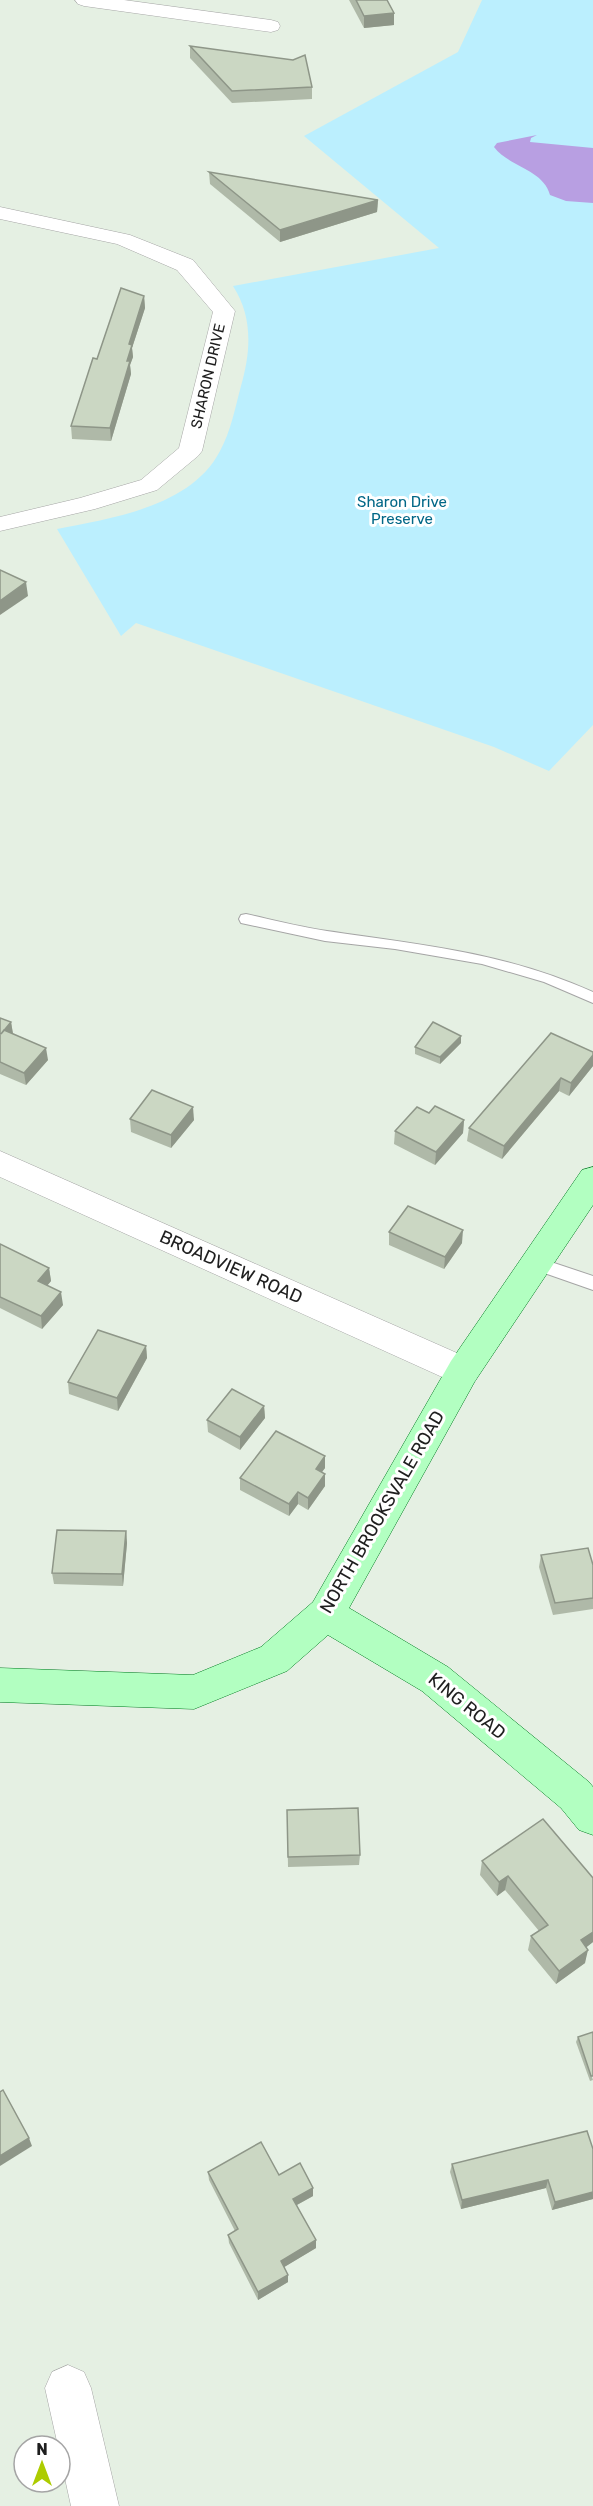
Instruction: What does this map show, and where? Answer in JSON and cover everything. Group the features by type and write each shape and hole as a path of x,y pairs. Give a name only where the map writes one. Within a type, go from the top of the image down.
{"main road":[{"name":"NORTH BROOKSVALE ROAD","path":"0,1685 194,1692 274,1659 326,1614 463,1371 593,1179"},
{"name":"KING ROAD","path":"326,1614 435,1679 575,1795 593,1817"}],"street":[{"path":"84,0 271,26"},
{"name":"SHARON DRIVE","path":"0,213 123,239 185,265 224,311 190,451 149,485 86,504 0,524"},
{"name":"BROADVIEW ROAD","path":"0,1163 463,1371"},
{"path":"68,2388 95,2506"}],"lane":[{"path":"246,919 325,936 395,944 482,959 549,978 593,998"},
{"path":"536,1263 593,1283"}],"green space":[{"name":"Sharon Drive Preserve","path":"482,0 593,0 593,725 549,771 494,747 136,623 121,636 57,529 102,520 148,507 190,485 207,470 227,436 247,360 247,322 233,286 439,248 304,136 458,52"}],"shaded area":[{"path":"537,135 531,138 530,142 593,148 593,203 566,201 550,195 540,179 500,154 494,147 497,143"}],"building":[{"path":"356,0 387,0 394,13 364,16"},
{"path":"190,46 293,60 305,55 312,87 232,91"},
{"path":"209,172 378,200 280,230"},
{"path":"121,288 144,296 129,344 132,345 127,361 130,361 110,428 71,426 93,358 97,359"},
{"path":"0,570 26,582 0,601"},
{"path":"0,1018 11,1022 4,1030 46,1048 24,1073 0,1062"},
{"path":"433,1022 461,1036 440,1057 415,1047"},
{"path":"551,1033 593,1052 571,1083 561,1078 504,1146 469,1128"},
{"path":"152,1090 193,1107 171,1135 130,1119"},
{"path":"435,1106 464,1120 436,1152 395,1131 417,1107 429,1113"},
{"path":"408,1206 463,1230 445,1257 389,1232"},
{"path":"0,1244 49,1268 38,1281 61,1292 41,1316 0,1297"},
{"path":"98,1330 146,1346 117,1398 68,1382"},
{"path":"232,1389 264,1406 240,1437 207,1420"},
{"path":"276,1431 325,1456 316,1469 325,1474 308,1498 298,1492 289,1504 240,1478"},
{"path":"57,1530 126,1531 122,1574 52,1573"},
{"path":"588,1548 593,1565 593,1598 555,1603 541,1555"},
{"path":"358,1808 360,1855 288,1857 287,1810"},
{"path":"543,1819 593,1878 593,1932 581,1940 588,1950 559,1971 531,1936 548,1925 508,1876 499,1882 482,1861"},
{"path":"593,2032 593,2076 591,2076 578,2037"},
{"path":"3,2090 29,2138 0,2156 0,2092"},
{"path":"587,2131 593,2149 593,2192 555,2202 548,2180 462,2200 452,2164"},
{"path":"261,2142 279,2175 300,2163 313,2188 293,2199 316,2240 281,2261 288,2275 258,2292 228,2235 238,2229 208,2172"}]}
